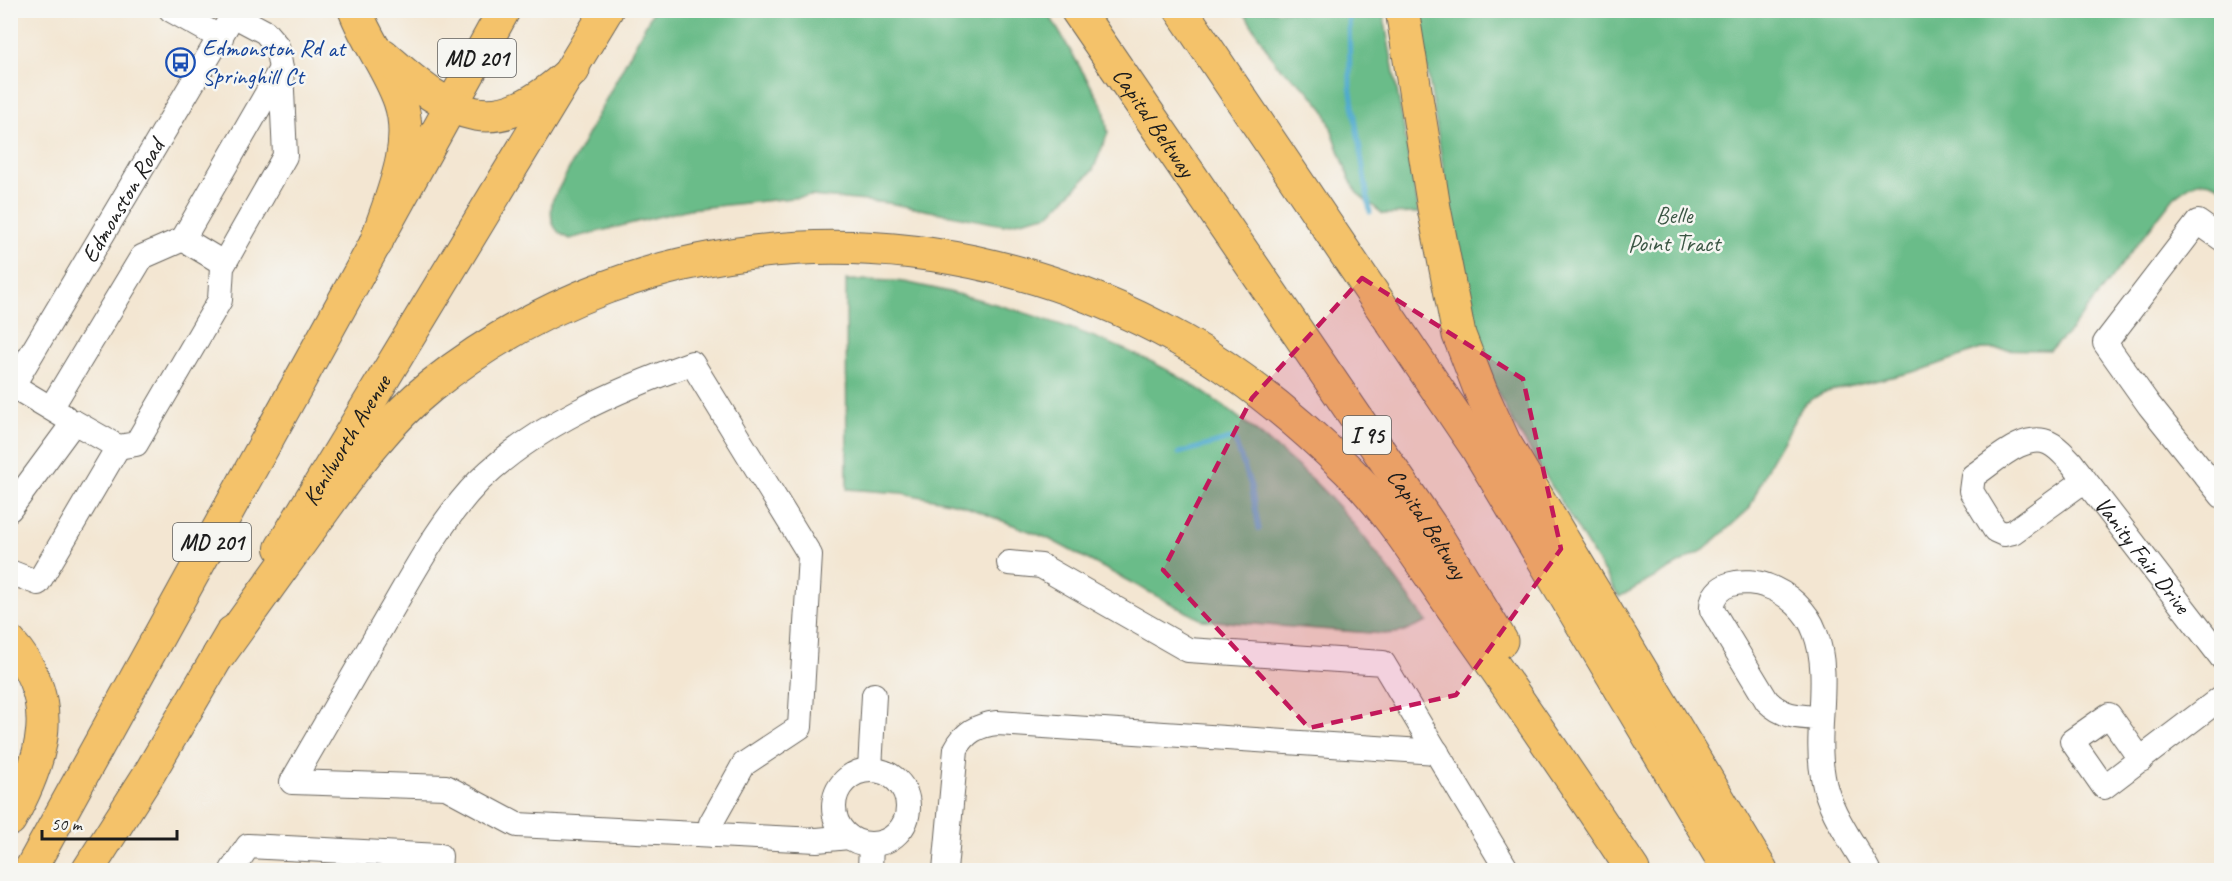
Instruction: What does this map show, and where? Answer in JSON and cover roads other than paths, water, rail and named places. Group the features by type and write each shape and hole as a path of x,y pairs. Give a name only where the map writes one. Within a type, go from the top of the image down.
{"highway":[{"path":"355,10 400,100 405,120 402,159 376,243"},
{"name":"Capital Beltway","path":"1077,10 1429,524 1639,870"},
{"path":"1181,10 1477,448 1729,870"},
{"path":"1402,10 1446,277 1459,335 1481,392 1504,442 1761,870"},
{"path":"371,43 407,76 450,106 475,114 499,115 524,108 549,92 573,70"},
{"path":"219,655 361,458 427,390 511,330 559,305 610,285 659,269 711,257 761,250 824,247 939,256 998,269 1062,287 1131,315 1182,340 1245,382 1293,419 1352,474 1390,518 1572,778 1633,870"}],"main road":[{"name":"MD 201","path":"30,870 504,10"},
{"name":"Kenilworth Avenue","path":"92,866 320,482 573,70 607,10"},
{"path":"10,642 36,682 43,726 38,762 10,820"},
{"path":"10,870 88,767"}],"street":[{"path":"171,10 221,38"},
{"path":"12,387 118,447 136,444 220,300 220,275 223,263 285,156 280,55 271,36 235,13"},
{"name":"Edmonston Road","path":"12,387 235,13"},
{"path":"51,408 142,257 183,239 281,69"},
{"path":"2222,239 2198,222 2105,343 2149,405 2222,496"},
{"path":"183,239 223,263"},
{"path":"711,835 711,823 744,764 800,728 810,555 692,363 599,400 506,458 479,482 447,519 420,560 292,782 446,787 517,825 711,835 817,840 849,837 872,844 888,840 896,835 909,809 908,797 897,780 888,773 870,769 848,777 835,795 833,808 837,822 849,837"},
{"path":"10,509 74,422"},
{"name":"Vanity Fair Drive","path":"2085,480 2013,532 2004,534 1995,530 1971,491 1970,484 1973,476 2024,443 2033,440 2048,442 2056,447 2085,480 2222,658"},
{"path":"10,572 38,583 118,447"},
{"path":"1009,563 1041,566 1188,650 1383,663 1507,870"},
{"path":"1821,718 1790,716 1778,712 1767,701 1712,610 1714,597 1723,587 1743,582 1769,586 1784,594 1808,617 1820,646 1821,718 1820,757 1829,799 1868,870"},
{"path":"870,769 874,695"},
{"path":"2141,760 2109,715 2072,741 2104,787 2141,760 2222,697"},
{"path":"945,870 956,749 967,734 983,726 997,723 1437,752"},
{"path":"870,870 872,844"},
{"path":"232,870 248,846 440,856 439,870"}],"waterway":[{"path":"1349,10 1350,86 1370,212"},
{"path":"1179,453 1234,438 1251,486 1259,529"}],"place":[{"name":"Edmonston Rd at Springhill Ct","path":"181,62"}],"park label":[{"name":"Belle Point Tract","path":"1674,229"}]}
